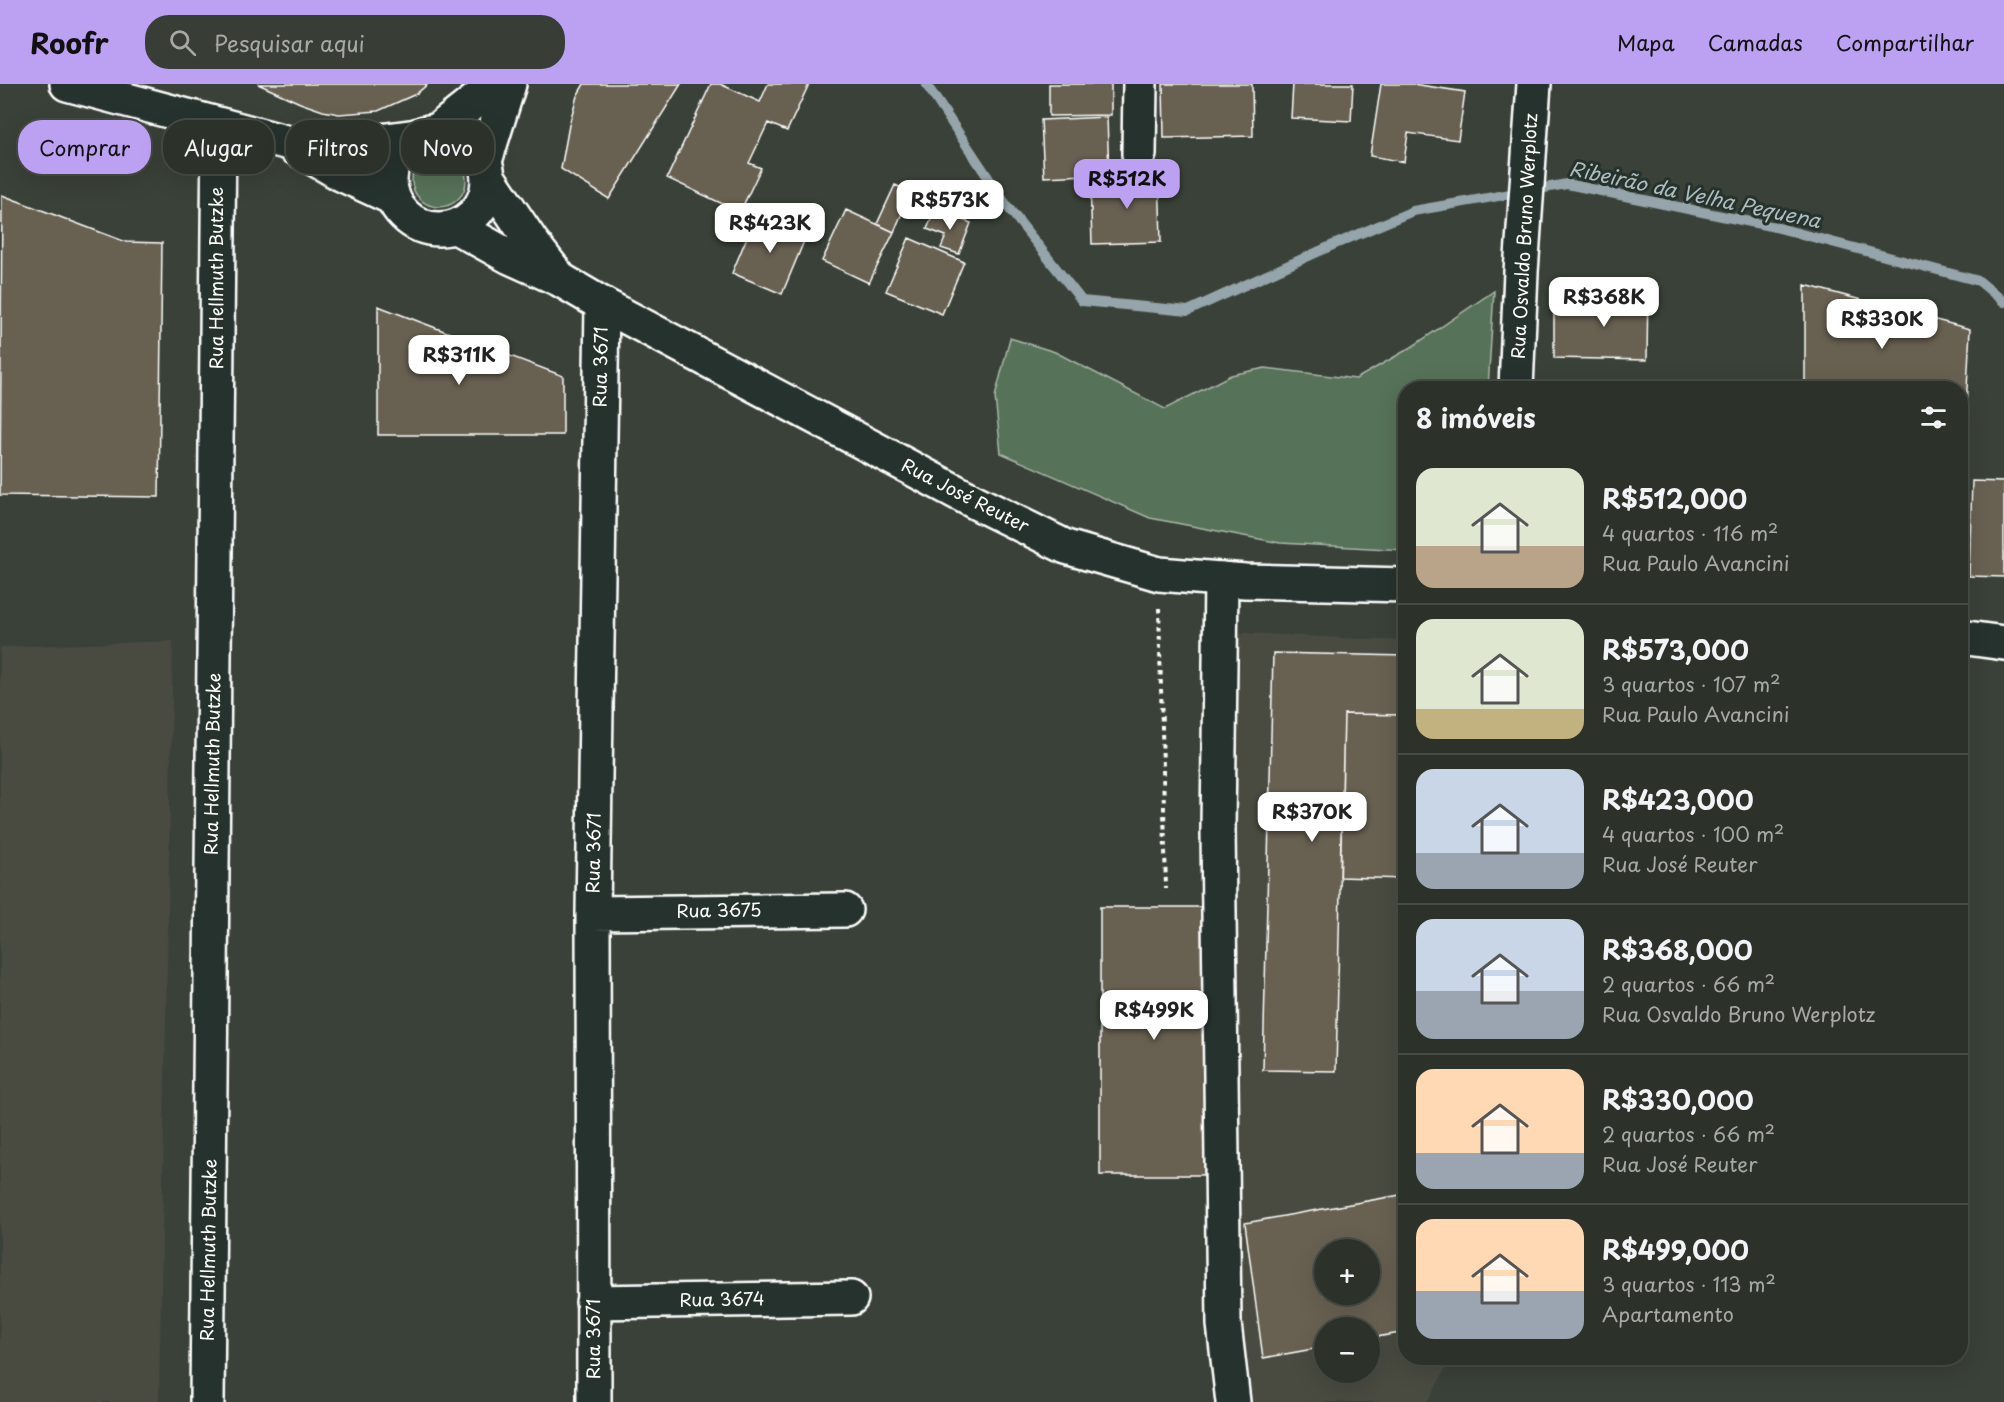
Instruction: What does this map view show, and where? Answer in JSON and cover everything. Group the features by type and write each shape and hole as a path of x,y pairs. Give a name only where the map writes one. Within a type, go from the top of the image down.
{"street":[{"path":"67,84 200,120"},
{"path":"446,120 480,97 492,84"},
{"path":"494,143 509,84"},
{"path":"1139,154 1140,84"},
{"name":"Rua Osvaldo Bruno Werplotz","path":"1516,381 1525,205 1534,84"},
{"path":"401,148 393,164 389,181 393,198 402,213 416,224 435,230 456,227 473,217 485,200 487,174"},
{"name":"Rua Hellmuth Butzke","path":"207,1402 219,174"},
{"path":"341,174 393,198"},
{"name":"Rua José Reuter","path":"489,174 531,241 561,280"},
{"name":"Rua José Reuter","path":"456,227 510,257 561,280 977,504 1066,547 1159,574 1221,579 1398,585"},
{"name":"Rua 3671","path":"594,1402 593,913 602,304"},
{"path":"1221,579 1218,830 1224,1324 1233,1402"},
{"path":"1968,638 2004,644"},
{"name":"Rua 3675","path":"593,913 845,910"},
{"name":"Rua 3674","path":"593,1302 851,1298"}],"path":[{"path":"1159,574 1166,889"}],"shaded area":[{"path":"1224,632 1398,641 1398,1365 1447,1365 1428,1402 1227,1402"},
{"path":"173,641 159,1402 0,1402 0,647"}],"green space":[{"path":"412,174 466,175 466,185 462,195 454,203 444,207 434,207 424,203 416,195 412,185"},
{"path":"1494,291 1488,381 1398,381 1398,550 1280,543 1150,518 1001,453 995,397 1010,338 1055,352 1165,409 1231,375 1265,368 1356,379 1410,348"}],"building":[{"path":"258,84 428,84 416,94 378,111 339,114 300,103"},
{"path":"584,84 681,84 609,199 561,169 569,125 577,96"},
{"path":"711,84 720,84 760,102 768,84 809,84 787,131 768,123 749,163 761,168 740,212 667,178"},
{"path":"1049,84 1111,84 1111,115 1049,116"},
{"path":"1163,84 1252,84 1253,136 1164,138"},
{"path":"1293,84 1353,84 1351,121 1291,118"},
{"path":"1381,84 1413,84 1465,92 1458,140 1408,133 1404,162 1370,156"},
{"path":"1107,117 1109,174 1044,177 1041,120"},
{"path":"1159,169 1161,242 1092,244 1090,181 1134,180 1134,170"},
{"path":"895,185 911,192 894,232 877,224"},
{"path":"2,195 126,242 162,243 159,497 0,495"},
{"path":"846,210 894,232 869,283 822,261"},
{"path":"935,210 971,223 959,254 941,248 946,236 927,229"},
{"path":"757,213 807,234 782,294 732,273"},
{"path":"909,238 964,262 942,314 886,291"},
{"path":"1617,283 1648,284 1647,360 1554,358 1554,304 1617,306"},
{"path":"1805,285 1970,329 1967,381 1805,381"},
{"path":"378,306 563,376 563,435 378,435"},
{"path":"1972,481 2004,482 2004,577 1969,576"},
{"path":"1273,653 1398,656 1398,715 1344,714 1336,1071 1263,1070"},
{"path":"1344,714 1398,715 1398,879 1340,877"},
{"path":"1100,907 1209,907 1209,1175 1100,1175"},
{"path":"1398,1195 1398,1333 1380,1336 1380,1317 1314,1317 1314,1349 1263,1358 1245,1223"}],"waterway":[{"name":"Ribeirão da Velha Pequena","path":"926,84 1007,206 1082,301 1188,311 1413,211 1567,184 1775,227 1979,281 2004,302"}]}
